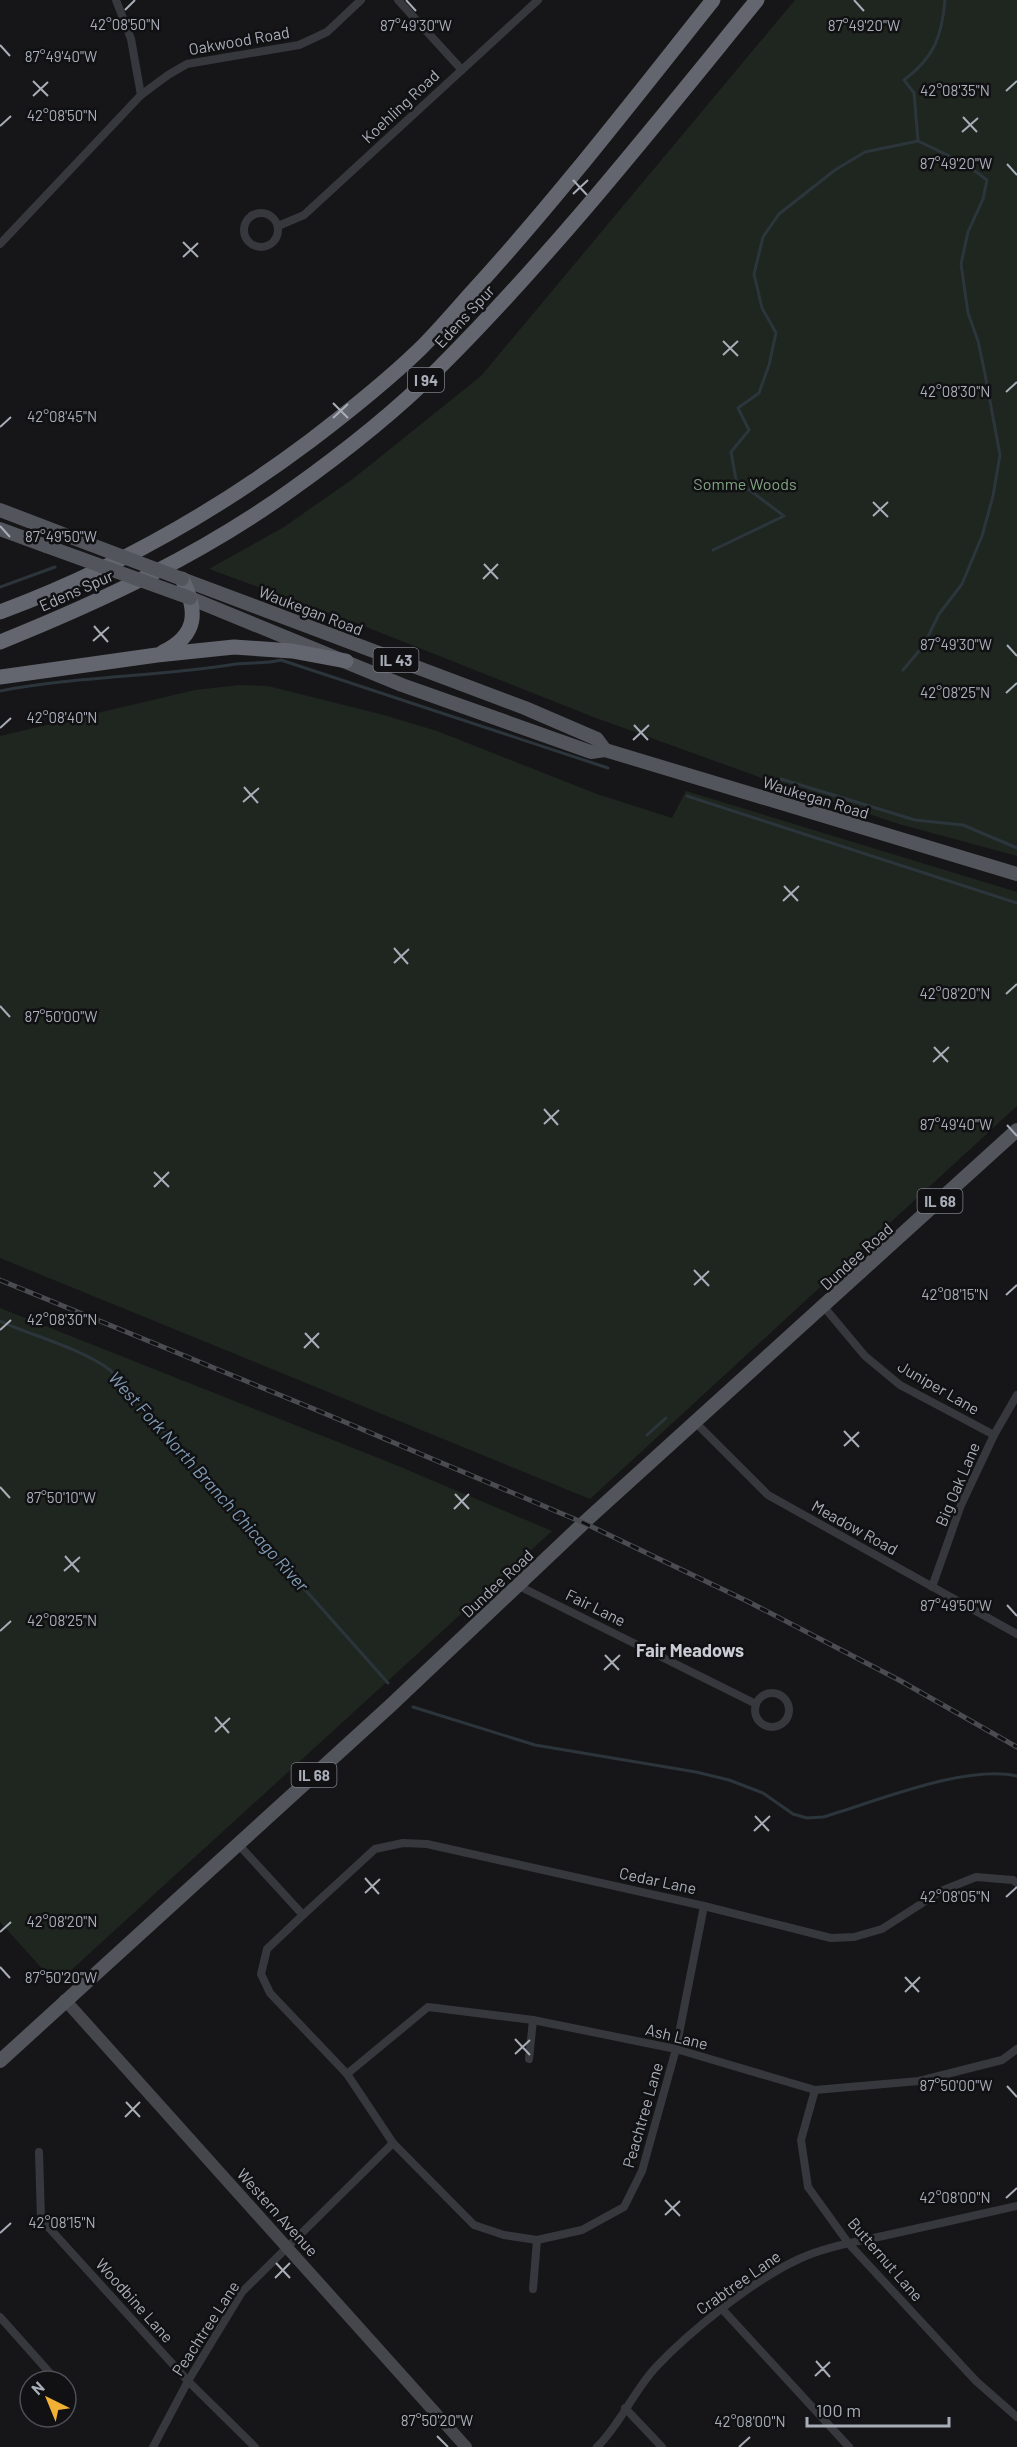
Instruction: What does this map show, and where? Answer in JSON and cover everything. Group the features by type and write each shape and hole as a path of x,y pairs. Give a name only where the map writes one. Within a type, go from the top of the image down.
{"highway":[{"name":"Edens Spur","path":"0,612 86,576 143,548 228,500 310,441 383,382 421,348 563,188 713,0"},
{"name":"Edens Spur","path":"0,642 124,588 230,530 290,491 394,409 439,368 528,273 757,0"},
{"path":"157,655 177,645 188,633 194,611 182,579"},
{"path":"0,677 157,655 234,647 291,651 345,661"}],"main road":[{"name":"Waukegan Road","path":"0,510 525,708 597,739 605,750"},
{"name":"Waukegan Road","path":"0,529 190,598 435,697 591,752 605,750 1017,874"},
{"name":"Dundee Road","path":"0,2061 390,1706 589,1518 1017,1130"}],"street":[{"path":"116,0 131,39 141,95"},
{"name":"Oakwood Road","path":"1,242 141,95 168,75 187,64 299,45 327,32 361,0"},
{"path":"398,0 462,70"},
{"name":"Koehling Road","path":"278,226 304,214 538,0"},
{"name":"Koehling Road","path":"261,213 272,217 278,226 276,238 262,247 249,242 244,232 247,221 261,213"},
{"name":"Juniper Lane","path":"824,1307 865,1356 900,1385 994,1435"},
{"name":"Big Oak Lane","path":"932,1587 961,1505 994,1435 1017,1395"},
{"name":"Meadow Road","path":"696,1423 768,1495 1017,1634"},
{"name":"Fair Lane","path":"519,1586 756,1704"},
{"path":"768,1694 779,1695 788,1707 787,1717 784,1722 774,1727 762,1724 756,1715 756,1704 759,1699 768,1694"},
{"name":"Cedar Lane","path":"303,1915 375,1849 402,1843 427,1844 704,1906 831,1938 854,1937 882,1929 941,1891 976,1877 1012,1880 1017,1883"},
{"path":"238,1844 303,1915 267,1949 261,1974 270,1994 347,2074 393,2143"},
{"name":"Peachtree Lane","path":"153,2447 188,2381 242,2292 393,2143 474,2224 504,2235 537,2240 582,2230 624,2207 642,2171 676,2049 704,1906"},
{"name":"Western Avenue","path":"65,2001 466,2447"},
{"name":"Ash Lane","path":"347,2074 428,2007 533,2020 676,2049 815,2090 919,2081 1002,2060 1017,2049"},
{"path":"529,2060 533,2020"},
{"name":"Butternut Lane","path":"815,2090 801,2140 807,2187 849,2244 976,2381 1017,2416"},
{"name":"Woodbine Lane","path":"39,2152 41,2219 188,2381 255,2447"},
{"name":"Crabtree Lane","path":"597,2447 656,2367 694,2332 758,2283 800,2258 849,2244 1017,2206"},
{"path":"533,2289 537,2240"},
{"path":"723,2310 849,2447"},
{"path":"0,2317 46,2369"},
{"path":"625,2408 662,2447"}],"green space":[{"name":"Somme Woods","path":"795,0 1017,0 1017,856 899,824 770,781 596,718 351,621 209,569 284,527 354,478 481,376"},
{"path":"239,685 268,686 384,715 437,731 597,794 672,818 686,791 1017,892 1017,1106 590,1499 0,1258 0,736 195,690"},
{"path":"0,1308 391,1463 552,1531 56,1984 0,1922"}],"waterway":[{"path":"918,141 914,93 904,80 923,63 935,45 942,25 945,0"},
{"path":"713,550 784,516 736,480 731,452 749,430 738,408 759,393 769,365 776,333 762,308 754,274 763,237 779,214 835,170 865,152 918,141 964,163 987,180 983,199 968,232 961,264 968,313 978,341 1000,455 993,496 982,536 962,584 939,614 924,645 903,670"},
{"path":"0,587 55,567"},
{"path":"0,691 59,682 281,660 608,768"},
{"path":"781,779 915,820 963,825 1017,848"},
{"path":"687,796 1017,903"},
{"name":"West Fork North Branch Chicago River","path":"0,1321 72,1349 110,1370 388,1683"},
{"path":"647,1435 666,1418"},
{"name":"West Fork North Branch Chicago River","path":"413,1707 535,1745 696,1772 729,1780 763,1793 793,1814 807,1818 823,1817 946,1780 972,1775 1017,1776"}],"railway":[{"path":"0,1280 584,1523 747,1601 899,1680 1017,1747"}],"district":[{"name":"Fair Meadows","path":"690,1650"}]}
